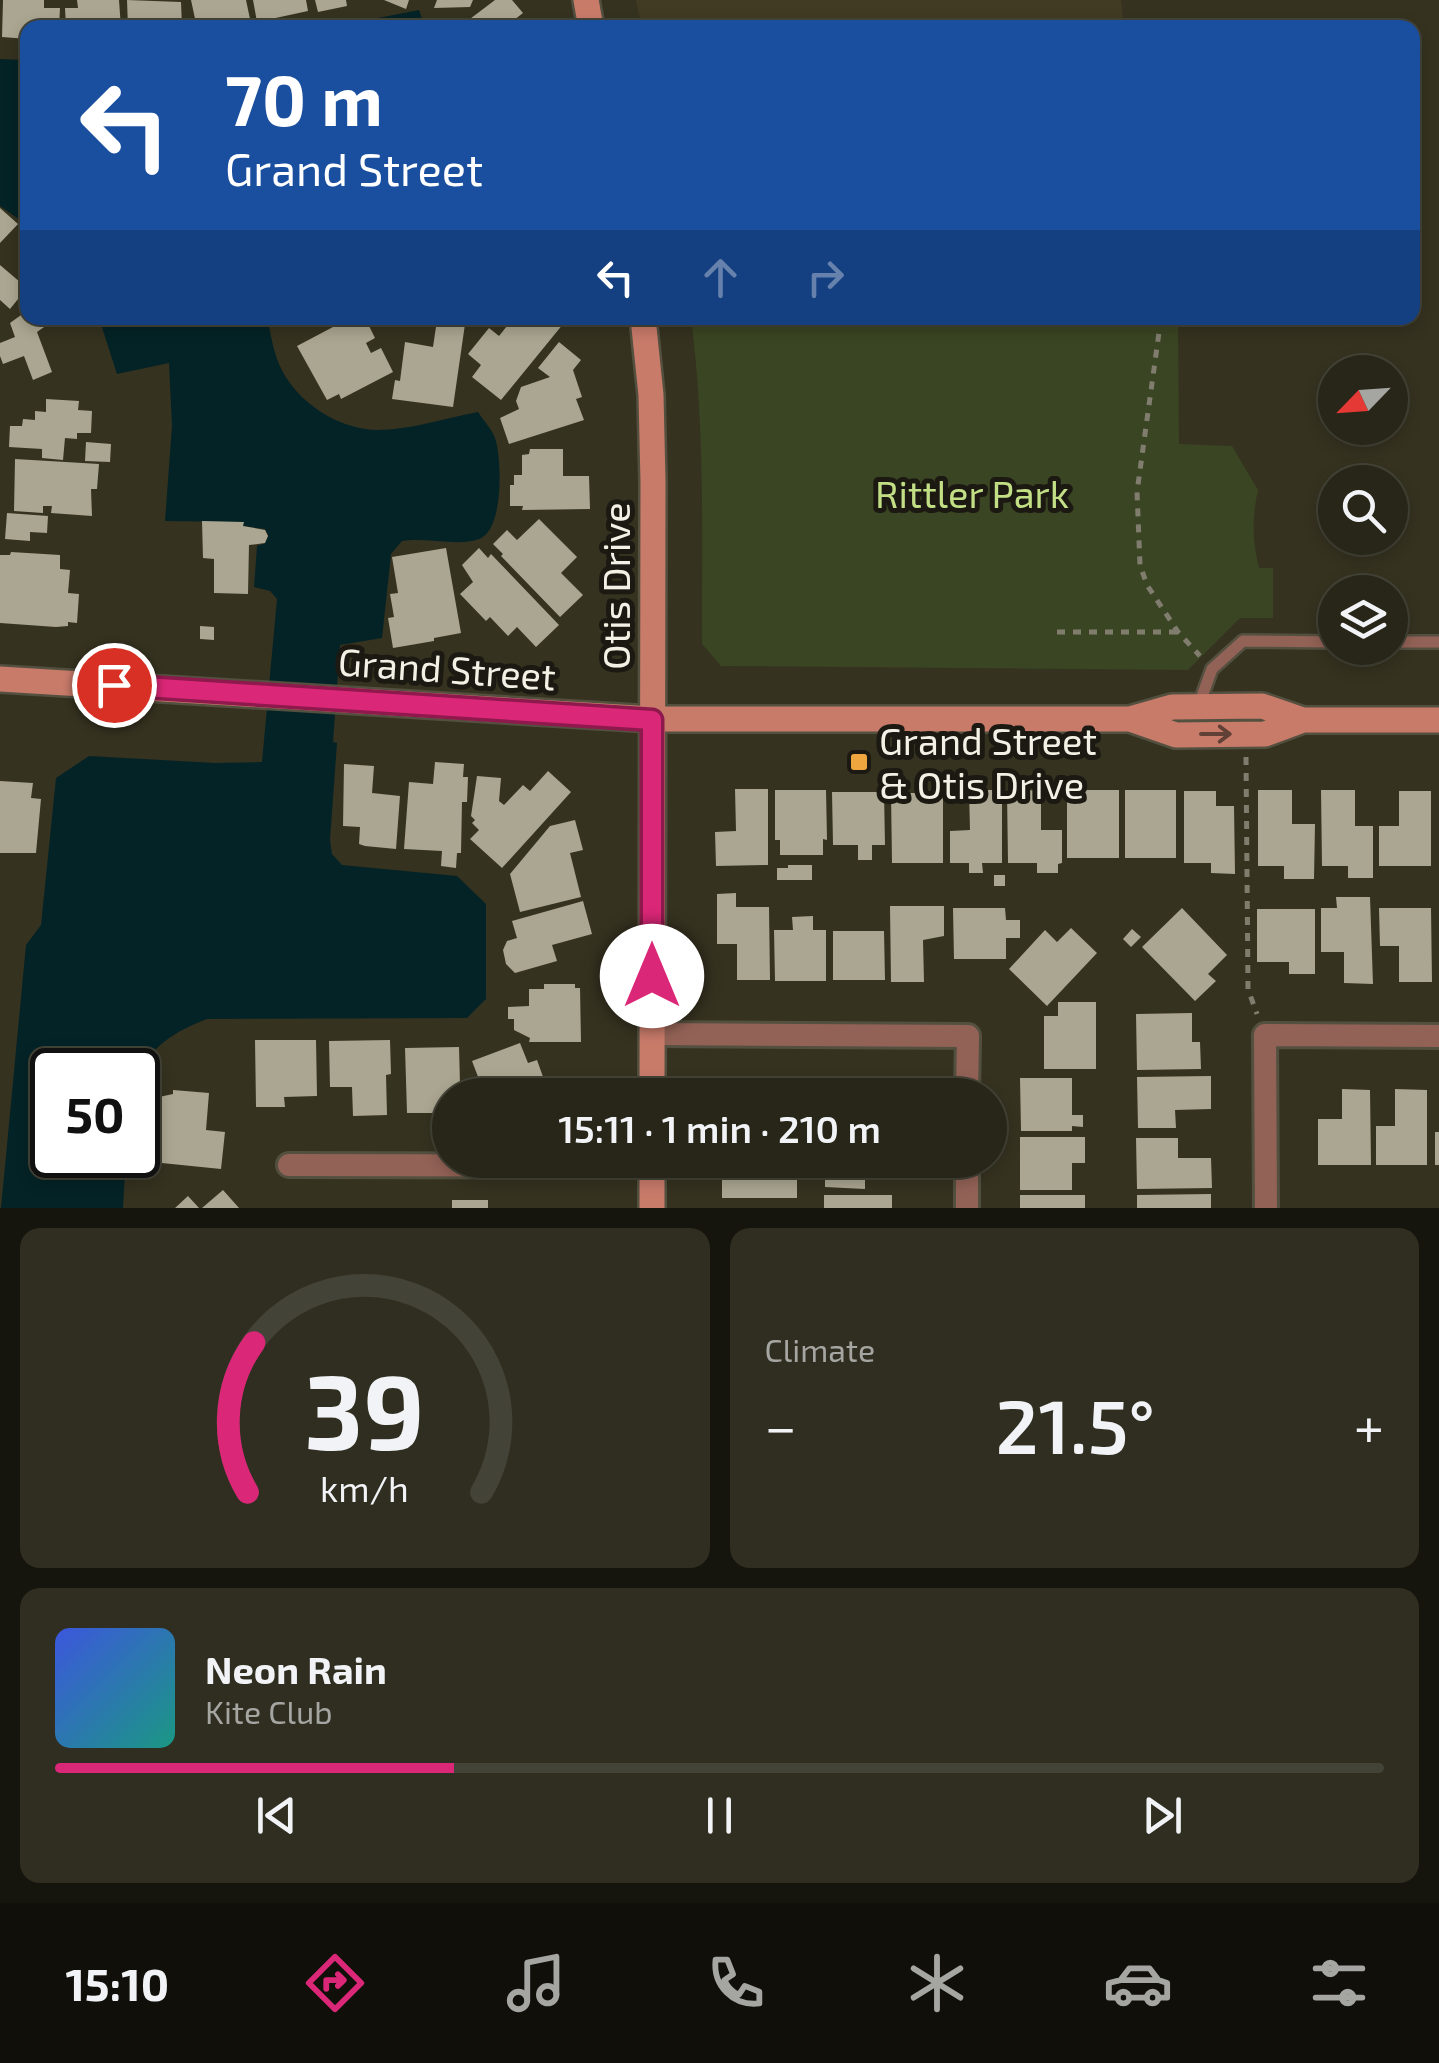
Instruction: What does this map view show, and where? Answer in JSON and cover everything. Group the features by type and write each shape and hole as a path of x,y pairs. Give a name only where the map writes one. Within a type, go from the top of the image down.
{"street":[{"name":"Otis Drive","path":"644,325 651,395 653,482 652,1078"},
{"name":"Grand Street","path":"0,679 652,720 1130,719 1172,706 1262,706 1303,720 1439,720"},
{"name":"Grand Street","path":"1130,719 1176,734 1266,734 1303,720"},
{"path":"652,1034 968,1036 968,1078"},
{"path":"1266,1208 1265,1036 1439,1036"},
{"path":"289,1165 432,1164"},
{"path":"652,1178 652,1208"},
{"path":"967,1208 968,1178"}],"lane":[{"path":"1198,706 1212,669 1243,641 1318,642"},
{"path":"1408,642 1439,642"}],"path":[{"path":"1160,325 1137,492 1140,565 1147,585 1178,632 1212,669"},
{"path":"1057,632 1178,632"},
{"path":"1246,734 1248,989 1265,1036"}],"shaded area":[{"path":"636,0 1121,0 1123,20 640,20"}],"green space":[{"name":"Rittler Park","path":"692,325 1178,325 1179,444 1232,446 1258,490 1255,548 1259,568 1273,568 1273,618 1240,618 1188,670 721,666 702,644 701,440"}],"water":[{"path":"419,10 423,20 368,20"},
{"path":"0,59 20,60 20,220 0,206"},
{"path":"101,325 269,325 282,371 291,385 330,417 377,430 478,412 492,431 499,461 499,493 487,533 462,542 402,541 391,554 382,638 340,645 330,840 332,854 342,865 457,876 486,904 486,999 467,1018 207,1019 184,1029 158,1048 30,1048 30,1178 125,1178 123,1208 1,1208 26,945 41,925 56,778 89,756 262,762 277,599 270,591 254,587 257,546 265,543 268,535 265,529 243,526 243,522 165,521 172,426 169,363 117,374"}],"building":[{"path":"3,0 44,0 44,8 60,8 59,20 20,20 20,38 2,37"},
{"path":"77,0 119,0 120,20 66,20 65,8 78,8"},
{"path":"127,0 181,2 182,20 128,20"},
{"path":"191,0 246,0 250,19 244,20 195,20"},
{"path":"253,0 306,0 308,11 257,20"},
{"path":"315,0 346,0 347,6 318,12"},
{"path":"384,0 409,0 406,9"},
{"path":"437,0 473,0 470,7 434,8"},
{"path":"495,0 512,0 523,13 514,20 469,20"},
{"path":"0,208 18,224 0,243"},
{"path":"0,265 20,282 20,297 10,309 0,300"},
{"path":"20,316 20,325 47,325 37,332 52,372 33,380 24,356 3,364 0,343 15,337 10,323"},
{"path":"337,325 368,325 375,338 366,343 371,353 381,348 393,372 341,399 339,394 327,400 297,346"},
{"path":"436,325 465,325 453,407 392,399 395,380 400,381 405,342 433,347"},
{"path":"508,325 562,325 501,400 472,377 481,365 468,354 489,328 499,336"},
{"path":"559,342 581,360 573,370 582,397 576,399 584,420 509,444 500,418 519,409 516,401 521,387 550,377 538,368"},
{"path":"46,399 79,401 78,410 92,411 91,433 77,433 77,439 65,438 63,460 42,458 42,449 9,447 10,426 22,426 23,419 35,420 35,411 46,412"},
{"path":"86,442 111,444 110,462 85,461"},
{"path":"530,449 563,449 563,476 589,476 590,509 522,510 523,506 510,506 510,485 514,485 514,475 522,475 522,455 529,454"},
{"path":"15,459 99,464 97,489 91,489 92,516 51,513 52,506 43,506 43,513 14,511"},
{"path":"7,513 48,516 47,533 30,532 30,541 5,539"},
{"path":"539,519 577,557 561,573 583,595 560,617 493,544 507,530 517,540"},
{"path":"202,521 244,522 243,526 265,530 265,543 249,545 248,594 214,593 214,559 203,558"},
{"path":"446,548 461,633 393,648 388,618 394,617 390,594 398,593 392,557"},
{"path":"479,548 488,558 491,554 559,625 536,647 517,627 508,636 490,617 486,621 460,594 473,582 462,565"},
{"path":"0,555 60,555 60,569 70,570 68,593 79,594 77,623 56,627 0,623"},
{"path":"200,626 214,627 214,640 200,639"},
{"path":"435,762 464,764 463,777 468,777 456,868 441,866 442,851 404,849 409,782 433,784"},
{"path":"344,764 374,766 372,793 400,796 396,849 359,844 360,827 343,826"},
{"path":"548,771 571,792 502,868 470,839 479,830 471,816 477,776 501,778 499,801 504,805 523,785 530,791"},
{"path":"0,781 33,783 31,798 41,799 36,853 0,853"},
{"path":"735,789 768,789 768,865 716,866 715,832 736,831"},
{"path":"775,790 826,790 827,840 823,839 823,855 780,855 780,840 775,840"},
{"path":"969,790 1002,790 1002,863 982,863 983,873 969,873 969,863 950,863 950,831 970,830"},
{"path":"1041,790 1041,830 1062,830 1062,863 1058,864 1058,873 1037,873 1037,863 1008,863 1007,791"},
{"path":"1067,790 1119,790 1119,858 1067,858"},
{"path":"1125,790 1176,790 1176,858 1125,858"},
{"path":"1258,790 1292,790 1292,824 1315,824 1314,879 1284,879 1284,866 1258,866"},
{"path":"1321,790 1355,790 1355,826 1373,826 1373,878 1348,878 1348,866 1322,866"},
{"path":"1184,791 1216,791 1216,806 1234,806 1235,874 1211,873 1211,863 1184,863"},
{"path":"1399,791 1431,791 1431,866 1379,866 1379,826 1399,826"},
{"path":"832,792 884,792 885,845 872,845 872,860 858,860 858,845 833,845"},
{"path":"891,793 943,793 943,863 892,863"},
{"path":"575,820 583,850 570,853 581,897 520,912 510,874 550,826"},
{"path":"812,865 812,880 777,880 777,868"},
{"path":"994,875 1005,875 1005,886 994,886"},
{"path":"736,893 736,907 769,907 770,980 737,980 737,944 717,944 717,894"},
{"path":"1336,897 1370,897 1373,984 1344,983 1344,952 1321,952 1321,908 1337,908"},
{"path":"583,901 592,934 552,945 557,961 515,973 506,964 503,950 507,941 517,938 512,921"},
{"path":"890,906 944,906 944,936 923,940 924,982 891,982"},
{"path":"953,908 1005,908 1006,920 1020,920 1020,938 1006,938 1006,959 954,959"},
{"path":"1182,908 1227,955 1208,974 1216,981 1195,1001 1142,947"},
{"path":"1379,908 1431,908 1432,982 1399,982 1399,946 1380,946"},
{"path":"1257,909 1315,909 1315,974 1289,974 1289,962 1257,962"},
{"path":"813,916 813,930 826,930 826,981 775,981 774,930 793,930 792,917"},
{"path":"1071,928 1097,953 1047,1006 1009,969 1045,930 1057,942"},
{"path":"1132,929 1141,937 1131,947 1123,939"},
{"path":"833,931 884,931 885,980 833,980"},
{"path":"544,984 575,984 575,988 580,988 581,1042 529,1042 530,1038 514,1030 514,1019 508,1019 508,1007 529,1006 529,989 544,989"},
{"path":"1058,1002 1096,1002 1096,1069 1044,1069 1044,1016 1058,1016"},
{"path":"1192,1013 1192,1042 1200,1042 1201,1069 1137,1070 1136,1014"},
{"path":"255,1040 316,1040 317,1096 284,1097 285,1107 256,1107"},
{"path":"390,1040 387,1115 353,1116 352,1087 330,1087 329,1041"},
{"path":"520,1043 528,1063 537,1060 543,1078 478,1078 472,1061"},
{"path":"459,1047 460,1078 432,1078 432,1113 407,1113 405,1048"},
{"path":"758,1076 797,1076 797,1078"},
{"path":"1211,1076 1211,1109 1175,1110 1176,1128 1138,1128 1137,1077"},
{"path":"1020,1078 1072,1078 1072,1115 1083,1115 1083,1127 1072,1126 1072,1131 1021,1131"},
{"path":"1342,1089 1370,1090 1371,1165 1318,1165 1318,1119 1342,1119"},
{"path":"1395,1089 1427,1090 1427,1165 1376,1165 1376,1126 1395,1126"},
{"path":"173,1090 209,1093 206,1130 225,1132 221,1169 160,1163 160,1097 173,1094"},
{"path":"1435,1132 1439,1132 1439,1165 1435,1165"},
{"path":"1020,1137 1085,1137 1085,1163 1072,1163 1072,1190 1020,1190"},
{"path":"1136,1138 1178,1138 1178,1158 1211,1158 1212,1188 1137,1189"},
{"path":"722,1178 797,1178 797,1198 722,1198"},
{"path":"825,1178 865,1178 865,1189 825,1187"},
{"path":"223,1190 239,1208 202,1208"},
{"path":"1211,1194 1211,1208 1137,1208 1137,1195"},
{"path":"824,1195 892,1195 892,1208 824,1208"},
{"path":"1020,1195 1085,1195 1085,1208 1020,1208"},
{"path":"188,1196 199,1208 175,1208"},
{"path":"452,1200 488,1200 488,1208 452,1208"}],"place":[{"name":"Grand Street & Otis Drive","path":"859,762"}],"route":[{"path":"114,685 652,720 652,976"}]}
